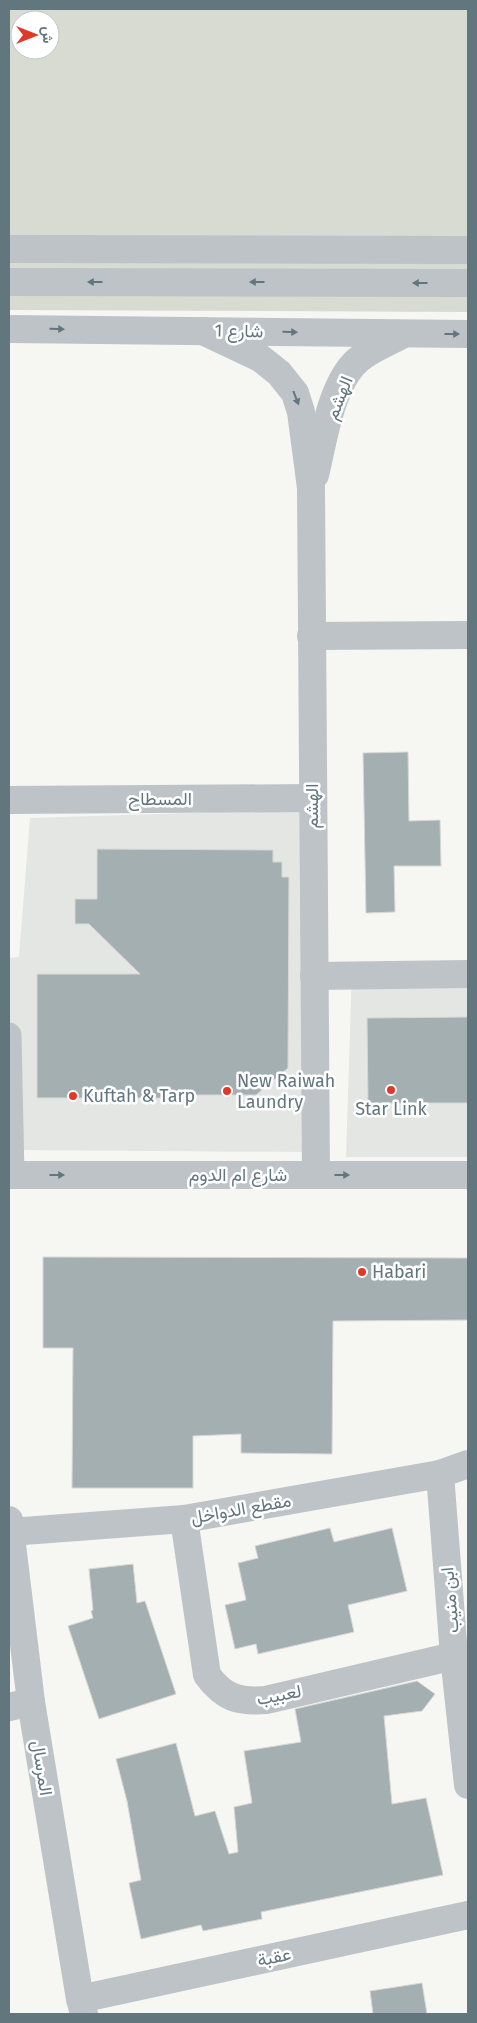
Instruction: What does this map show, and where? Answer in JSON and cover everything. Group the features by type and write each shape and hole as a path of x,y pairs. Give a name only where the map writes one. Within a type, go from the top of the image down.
{"street":[{"path":"9,249 468,250"},
{"path":"9,282 468,283"},
{"name":"شارع 1","path":"9,329 468,334"},
{"name":"الهشم","path":"203,331 260,358 278,372 295,393 301,412 311,488 316,1176"},
{"name":"الهشم","path":"311,488 332,408 347,373 357,360 404,334"},
{"path":"311,636 468,635"},
{"name":"المسطاح","path":"9,800 312,798"},
{"path":"314,976 468,974"},
{"path":"9,1035 10,1176"},
{"name":"شارع ام الدوم","path":"10,1176 468,1175"},
{"name":"مقطع الدواخل","path":"10,1526 184,1518 440,1474 468,1464"},
{"name":"ابن منيب","path":"440,1474 454,1656 468,1785"},
{"name":"لعبيب","path":"184,1518 207,1675 216,1688 232,1698 247,1701 266,1700 454,1656"},
{"name":"المرسال","path":"10,1526 20,1704 82,2007"},
{"name":"عقبة","path":"82,2007 468,1915"}],"shaded area":[{"path":"9,9 468,9 468,312 9,310"},
{"path":"317,809 311,1152 9,1150 9,958 19,957 30,818"},
{"path":"352,970 468,970 468,1157 346,1157"}],"building":[{"path":"408,752 409,821 440,820 441,866 394,866 395,912 366,913 363,753"},
{"path":"97,849 273,850 273,862 282,862 282,877 289,877 288,1068 256,1095 164,1095 164,1098 37,1098 37,974 140,974 89,924 75,924 75,899 97,899"},
{"path":"468,1017 468,1103 368,1103 367,1018"},
{"path":"43,1257 468,1258 468,1320 333,1321 332,1454 241,1453 241,1434 193,1436 193,1488 72,1488 73,1348 43,1348"},
{"path":"330,1528 334,1542 392,1528 407,1591 348,1605 354,1632 258,1654 256,1644 235,1649 225,1605 246,1600 238,1563 258,1558 255,1546"},
{"path":"133,1564 137,1603 145,1601 176,1694 99,1719 68,1626 93,1618 89,1569"},
{"path":"417,1681 435,1694 422,1711 384,1716 392,1804 426,1798 443,1875 261,1912 262,1919 203,1931 201,1925 141,1939 129,1883 141,1880 127,1801 116,1759 176,1743 195,1816 215,1811 229,1854 238,1852 234,1807 252,1803 244,1751 301,1742 295,1709"},
{"path":"422,1983 427,2014 373,2014 370,1991"}],"place":[{"name":"Star Link","path":"391,1090"},
{"name":"New Raiwah Laundry","path":"227,1091"},
{"name":"Kuftah & Tarp","path":"73,1096"},
{"name":"Habari","path":"362,1272"}]}
